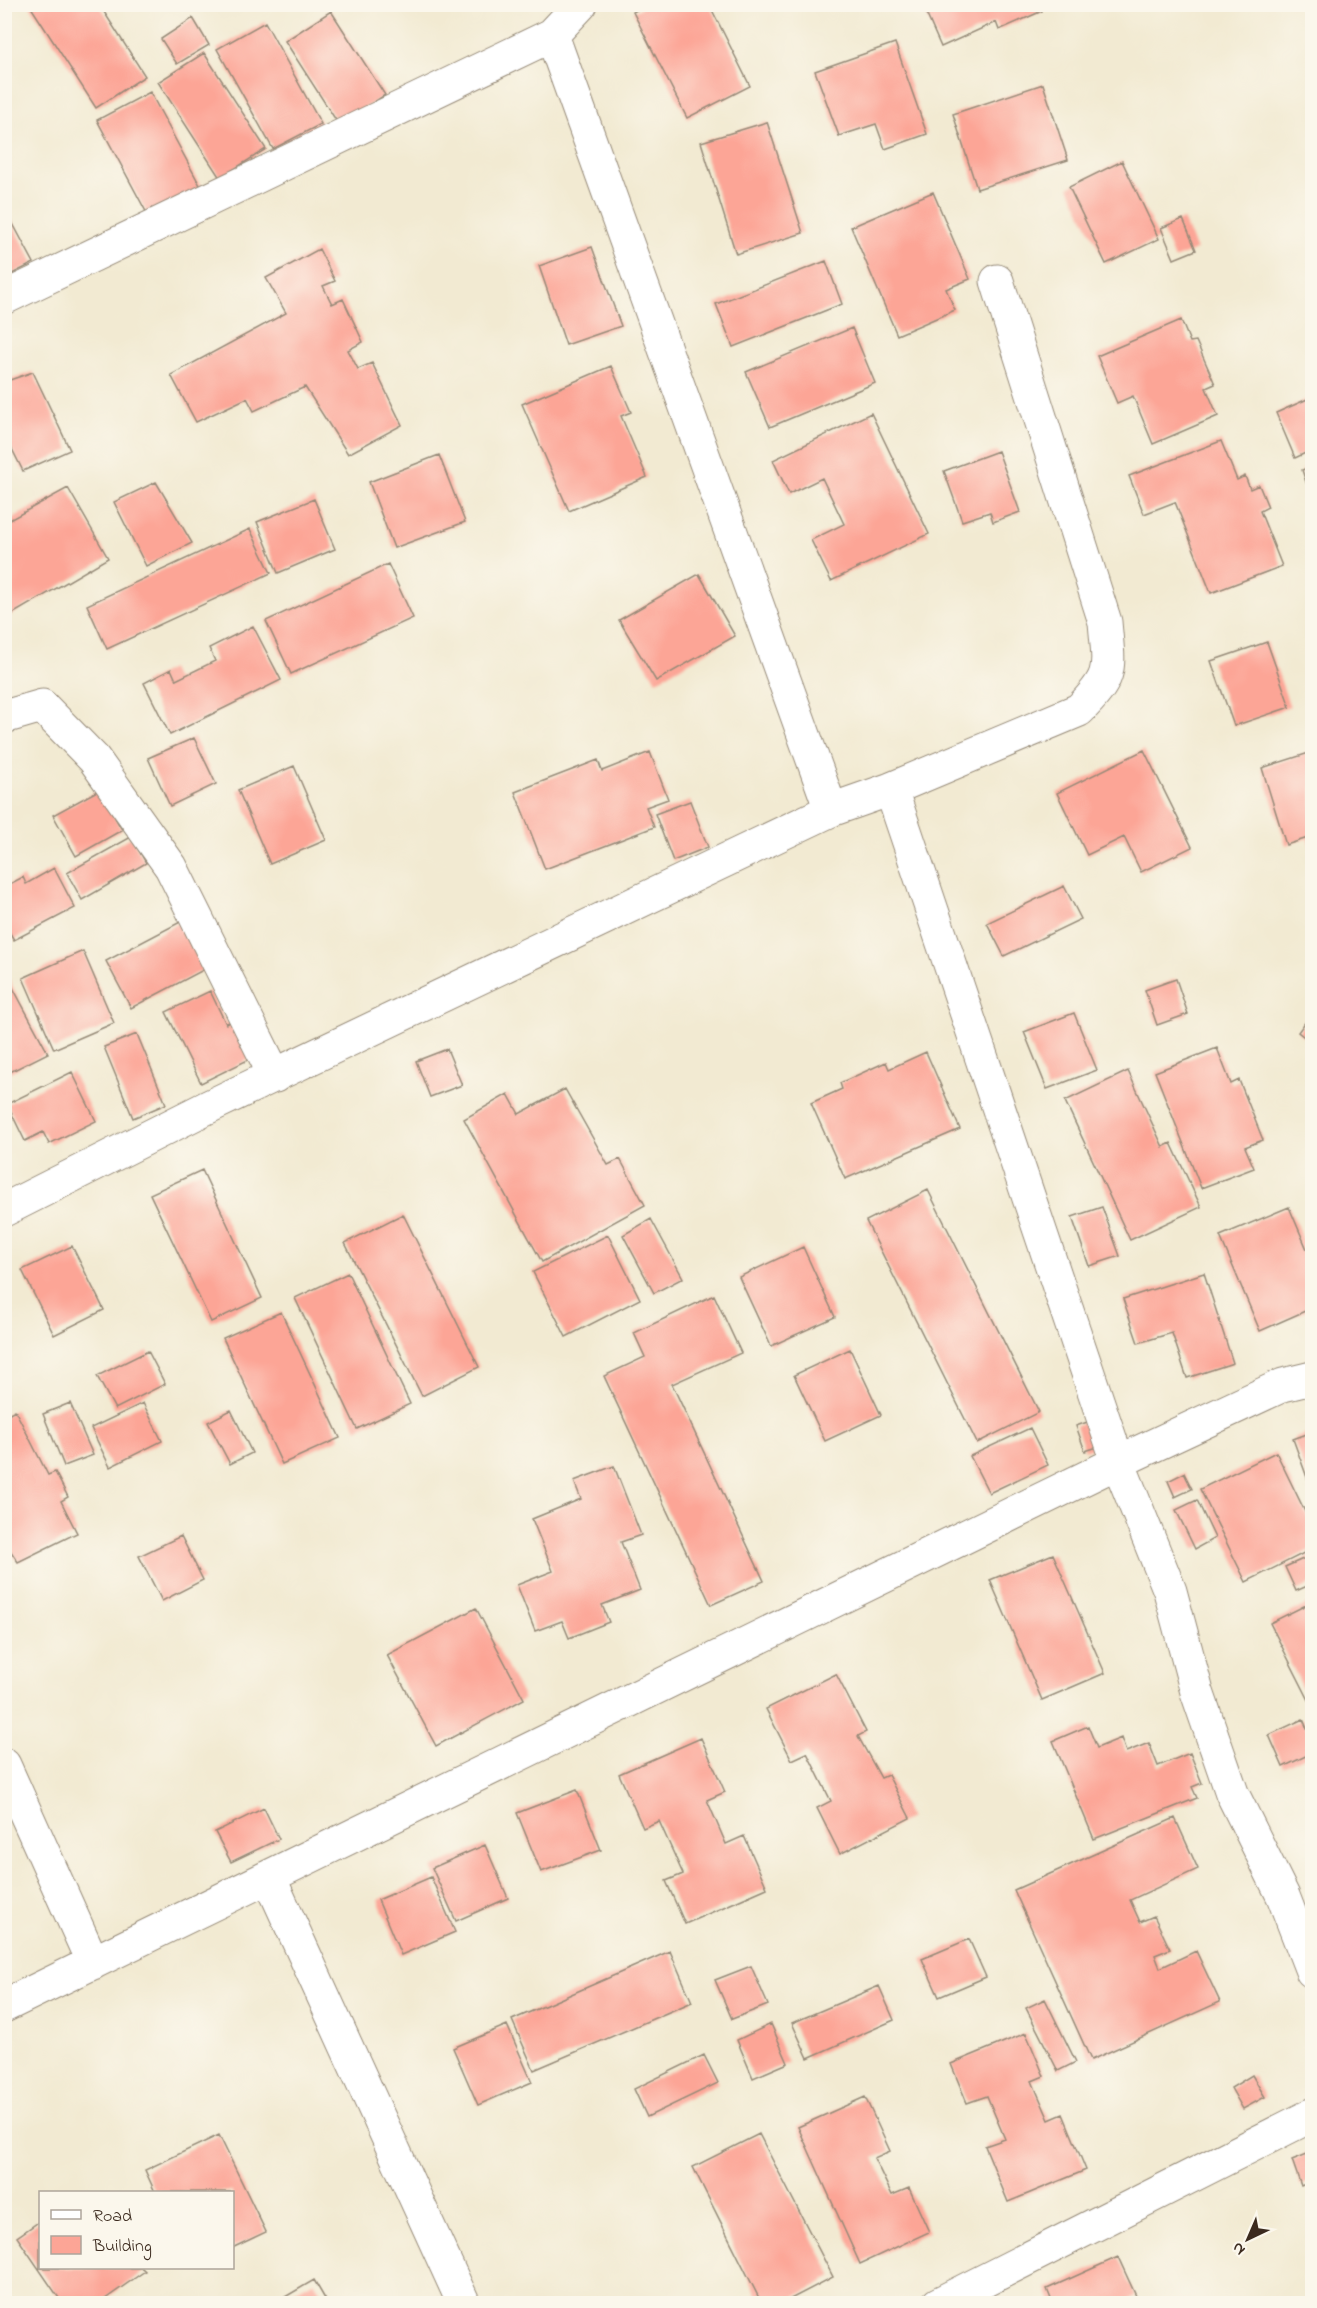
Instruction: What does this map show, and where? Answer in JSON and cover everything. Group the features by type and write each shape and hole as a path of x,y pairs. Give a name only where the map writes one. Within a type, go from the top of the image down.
{"street":[{"path":"4,298 552,35 582,6"},
{"path":"552,35 831,810"},
{"path":"4,1210 275,1076 831,810 891,789 1079,710 1101,688 1108,667 1106,622 997,281"},
{"path":"4,717 42,706 94,759 171,867 275,1076"},
{"path":"891,789 1118,1462 1170,1591 1197,1692 1232,1793 1283,1896 1312,1971"},
{"path":"4,2006 1118,1462 1283,1385 1312,1378"},
{"path":"4,1765 93,1963"},
{"path":"269,1877 465,2304"},
{"path":"938,2304 1312,2115"}],"building":[{"path":"29,4 99,4 145,76 96,108"},
{"path":"647,4 709,4 750,86 687,118 633,12"},
{"path":"922,4 1039,4 1042,11 999,30 996,22 941,47"},
{"path":"331,11 385,95 339,125 285,41"},
{"path":"193,18 209,45 177,64 161,39"},
{"path":"265,22 321,124 273,149 217,49"},
{"path":"895,43 927,134 885,149 876,124 839,136 815,71"},
{"path":"204,53 266,149 220,178 158,82"},
{"path":"1043,84 1068,160 977,189 953,114"},
{"path":"150,92 203,191 150,219 97,120"},
{"path":"767,122 803,233 736,254 701,142"},
{"path":"1122,161 1159,239 1106,264 1069,187"},
{"path":"933,192 970,279 946,289 955,310 897,335 851,227"},
{"path":"4,207 34,263 4,278"},
{"path":"1183,219 1196,250 1174,259 1161,228"},
{"path":"592,247 621,326 566,345 539,266"},
{"path":"319,249 335,281 323,286 332,304 343,299 363,342 348,350 358,369 372,363 402,425 348,454 305,387 254,411 247,398 196,422 171,375 286,313 266,278"},
{"path":"826,261 842,304 733,347 716,304"},
{"path":"1181,320 1190,342 1196,341 1215,384 1206,388 1218,416 1153,444 1133,396 1117,403 1097,356"},
{"path":"852,328 875,383 770,427 746,372"},
{"path":"611,366 631,412 621,416 647,477 569,511 522,404"},
{"path":"33,372 70,450 23,471 4,433 4,382"},
{"path":"1312,397 1312,450 1295,458 1276,413"},
{"path":"871,413 929,534 831,581 811,540 844,524 822,478 789,494 773,460"},
{"path":"1221,441 1237,480 1245,476 1250,489 1259,485 1268,507 1260,511 1282,566 1211,593 1175,502 1144,514 1129,476"},
{"path":"998,451 1020,512 993,522 990,512 962,521 944,471"},
{"path":"439,455 465,522 394,548 369,482"},
{"path":"1312,466 1312,500 1302,470"},
{"path":"156,482 192,543 146,566 114,502"},
{"path":"68,488 108,558 4,619 4,523"},
{"path":"314,499 335,549 278,573 257,522"},
{"path":"250,529 271,573 107,649 87,605"},
{"path":"388,564 413,618 291,674 266,621"},
{"path":"699,574 735,636 656,681 619,620"},
{"path":"253,626 281,680 170,735 144,683 171,669 176,680 215,661 209,648"},
{"path":"1267,642 1290,707 1234,726 1211,661"},
{"path":"194,738 216,784 170,806 148,758"},
{"path":"1144,750 1192,847 1141,872 1124,837 1087,855 1057,793"},
{"path":"650,752 668,799 646,807 654,827 545,869 515,792 598,760 602,771"},
{"path":"1312,752 1312,852 1308,838 1286,845 1262,768"},
{"path":"294,766 326,840 270,864 238,790"},
{"path":"99,790 122,830 76,856 53,815"},
{"path":"690,801 708,847 673,861 655,814"},
{"path":"131,837 146,863 82,900 67,873"},
{"path":"54,868 75,908 14,940 4,923 4,887 23,877 26,884"},
{"path":"1064,886 1081,919 1004,956 987,923"},
{"path":"184,920 209,967 131,1008 106,961"},
{"path":"83,951 114,1023 54,1049 23,978"},
{"path":"4,971 48,1053 4,1075"},
{"path":"1176,979 1188,1014 1157,1025 1145,990"},
{"path":"210,991 226,1024 237,1017 256,1056 201,1083 166,1012"},
{"path":"1074,1013 1097,1070 1047,1089 1024,1032"},
{"path":"1312,1013 1312,1043 1298,1032"},
{"path":"137,1034 166,1104 133,1118 104,1047"},
{"path":"1217,1048 1231,1084 1239,1080 1263,1140 1245,1147 1254,1168 1201,1188 1155,1072"},
{"path":"447,1049 462,1085 430,1097 416,1061"},
{"path":"926,1052 960,1129 845,1179 811,1103 842,1089 840,1083 886,1062 889,1069"},
{"path":"1128,1071 1163,1147 1171,1143 1201,1207 1130,1240 1065,1101"},
{"path":"72,1072 96,1121 49,1144 43,1132 25,1141 7,1104"},
{"path":"565,1089 608,1165 620,1159 645,1205 542,1262 464,1119 508,1094 519,1114"},
{"path":"202,1170 262,1298 211,1322 150,1194"},
{"path":"928,1190 1039,1412 977,1443 866,1221"},
{"path":"1102,1207 1120,1256 1089,1266 1072,1217"},
{"path":"1289,1207 1312,1261 1312,1308 1260,1331 1220,1236"},
{"path":"403,1214 479,1367 422,1396 345,1243"},
{"path":"651,1219 683,1278 654,1293 623,1235"},
{"path":"608,1235 640,1299 566,1337 533,1272"},
{"path":"72,1246 104,1310 54,1335 22,1270"},
{"path":"803,1247 835,1317 771,1346 739,1277"},
{"path":"348,1273 410,1404 357,1429 295,1298"},
{"path":"1204,1273 1233,1363 1187,1378 1172,1333 1138,1343 1123,1299"},
{"path":"714,1295 741,1353 672,1384 764,1581 711,1605 604,1376 645,1357 634,1333"},
{"path":"281,1312 340,1438 282,1464 223,1338"},
{"path":"850,1349 881,1415 825,1441 794,1375"},
{"path":"148,1351 165,1384 115,1409 97,1376"},
{"path":"70,1403 93,1455 64,1466 43,1414"},
{"path":"143,1403 162,1441 110,1467 91,1428"},
{"path":"15,1410 48,1475 55,1472 68,1497 61,1501 77,1533 18,1562 4,1541 4,1416"},
{"path":"231,1410 252,1453 230,1464 208,1422"},
{"path":"1096,1419 1104,1445 1085,1451 1076,1426"},
{"path":"1030,1428 1048,1465 989,1493 970,1456"},
{"path":"1312,1432 1312,1491 1293,1439"},
{"path":"1276,1452 1312,1526 1312,1549 1246,1582 1200,1489"},
{"path":"614,1466 641,1535 621,1542 640,1590 602,1605 609,1622 569,1638 562,1621 535,1631 517,1585 553,1571 532,1519 581,1499 574,1481"},
{"path":"1184,1473 1192,1489 1175,1497 1168,1481"},
{"path":"1197,1500 1215,1538 1195,1549 1176,1510"},
{"path":"181,1536 203,1580 162,1601 139,1556"},
{"path":"1053,1554 1105,1673 1042,1700 990,1580"},
{"path":"1312,1555 1312,1584 1296,1591 1285,1567"},
{"path":"1312,1602 1312,1706 1270,1623"},
{"path":"476,1608 524,1699 436,1746 387,1655"},
{"path":"836,1674 866,1732 858,1736 881,1778 888,1775 910,1818 840,1854 817,1808 831,1801 807,1753 792,1760 766,1709"},
{"path":"1303,1719 1312,1741 1312,1753 1283,1767 1269,1735"},
{"path":"1088,1726 1097,1748 1121,1738 1126,1752 1149,1743 1158,1766 1190,1753 1202,1783 1192,1787 1197,1798 1094,1839 1053,1741"},
{"path":"701,1738 725,1792 707,1800 726,1844 744,1836 767,1888 685,1924 666,1881 683,1874 659,1821 643,1828 619,1774"},
{"path":"577,1790 601,1850 541,1872 517,1813"},
{"path":"264,1808 279,1839 231,1862 215,1832"},
{"path":"1175,1818 1198,1869 1130,1900 1140,1922 1154,1916 1170,1949 1155,1955 1160,1968 1196,1951 1220,2002 1091,2060 1014,1890"},
{"path":"485,1845 508,1898 456,1921 432,1868"},
{"path":"431,1877 455,1932 401,1955 378,1900"},
{"path":"969,1939 986,1977 939,1997 922,1959"},
{"path":"670,1951 692,2002 534,2070 512,2020"},
{"path":"751,1966 768,2005 732,2019 715,1980"},
{"path":"879,1986 894,2020 808,2058 792,2023"},
{"path":"1045,1999 1076,2062 1058,2071 1026,2008"},
{"path":"771,2024 788,2063 753,2078 737,2040"},
{"path":"507,2025 532,2082 478,2105 453,2048"},
{"path":"1026,2033 1044,2076 1032,2081 1049,2120 1063,2114 1086,2170 1008,2202 985,2146 1005,2139 987,2096 967,2103 951,2064"},
{"path":"704,2055 718,2083 647,2117 634,2089"},
{"path":"1252,2075 1265,2097 1243,2109 1231,2088"},
{"path":"865,2097 890,2151 874,2158 892,2195 909,2188 929,2232 860,2264 798,2127"},
{"path":"759,2134 833,2277 781,2304 762,2304 693,2167"},
{"path":"219,2135 266,2232 234,2247 234,2191 155,2191 145,2170"},
{"path":"1312,2152 1312,2181 1301,2186 1292,2160"},
{"path":"39,2222 39,2269 143,2269 145,2271 98,2304 63,2304 17,2237"},
{"path":"1118,2257 1136,2296 1124,2304 1053,2304 1047,2289"},
{"path":"314,2280 328,2304 273,2304"}]}
